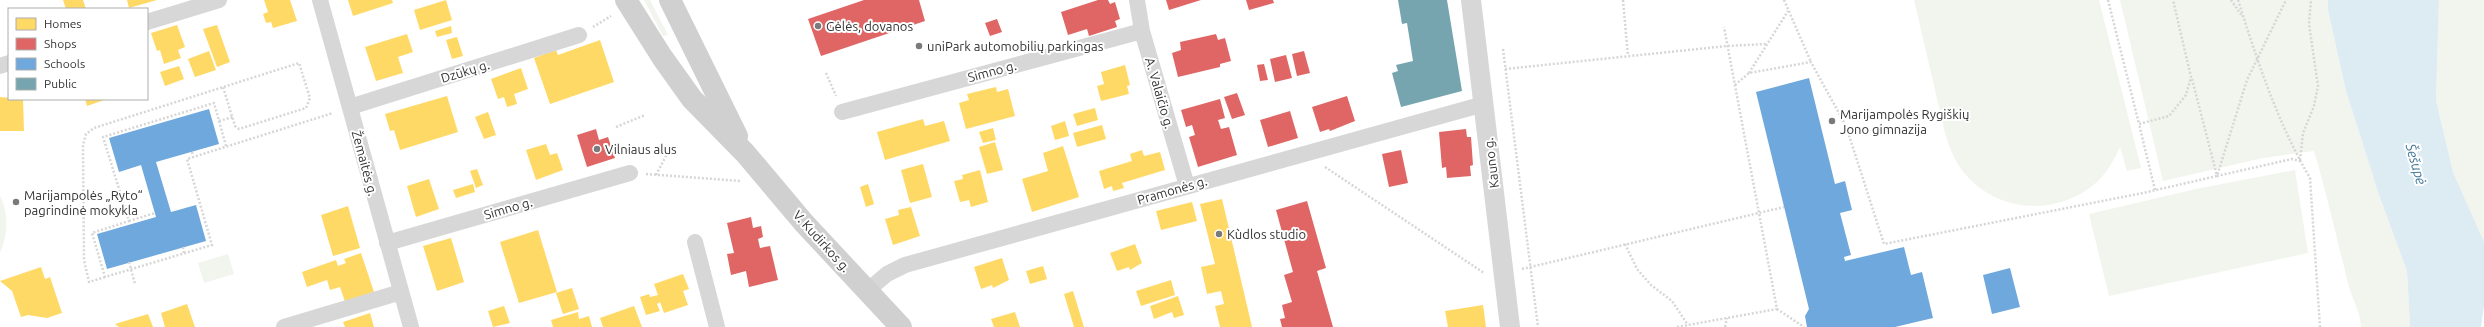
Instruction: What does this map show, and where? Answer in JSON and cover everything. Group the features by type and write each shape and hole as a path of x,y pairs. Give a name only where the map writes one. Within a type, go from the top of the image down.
{"main road":[{"name":"V. Kudirkos g.","path":"670,0 745,153"},
{"name":"V. Kudirkos g.","path":"628,3 692,99 745,153 771,184 901,327"}],"street":[{"path":"148,22 219,0"},
{"name":"Žemaitės g.","path":"320,0 410,327"},
{"name":"A. Valaičio g.","path":"1137,0 1142,31 1187,186"},
{"name":"Kauno g.","path":"1471,0 1510,327"},
{"name":"Simno g.","path":"842,112 1142,31"},
{"name":"Dzūkų g.","path":"350,107 579,35"},
{"name":"Pramonės g.","path":"867,291 887,274 906,265 1484,104"},
{"name":"Simno g.","path":"387,243 630,173"},
{"path":"695,242 717,327"},
{"path":"284,327 401,292"}],"path":[{"path":"1623,0 1628,56"},
{"path":"1784,0 1811,62 1846,126 1884,244 2156,190 2292,159 2300,161"},
{"path":"2108,0 2156,190"},
{"path":"2173,0 2217,176"},
{"path":"2231,0 2244,20"},
{"path":"2238,0 2257,60 2300,161 2310,178 2320,327"},
{"path":"2217,176 2247,80 2286,0"},
{"path":"2300,161 2303,133 2314,106 2318,86 2309,24 2311,0"},
{"path":"579,35 628,3"},
{"path":"1735,85 1750,72 1788,11"},
{"path":"1724,27 1776,308"},
{"path":"1505,69 1727,46 1767,44"},
{"path":"1503,49 1538,327"},
{"path":"1750,72 1811,62"},
{"path":"223,87 235,126 239,128 306,108 310,98 299,63 223,87 94,128 86,134 83,145 84,260 89,282 212,245 187,159 350,107"},
{"path":"826,73 842,112"},
{"path":"2139,124 2170,116 2186,95 2192,77"},
{"path":"129,221 103,137 214,103 226,146"},
{"path":"616,127 645,115"},
{"path":"219,122 232,117"},
{"path":"192,152 193,157"},
{"path":"1305,153 1505,281 1530,267 1784,207"},
{"path":"656,175 667,154"},
{"path":"630,173 771,184"},
{"path":"106,277 92,233 155,213"},
{"path":"1625,244 1637,269 1651,285 1672,301 1688,325"},
{"path":"183,247 184,254"},
{"path":"129,262 135,284"},
{"path":"1678,327 1776,308 1804,327"},
{"path":"1725,327 1727,318"}],"shaded area":[{"path":"644,0 650,0 668,35 663,36"},
{"path":"1914,0 2099,0 2141,168 2127,171 2120,147 2108,170 2097,182 2082,193 2065,201 2048,205 2030,206 2012,203 1995,197 1980,188 1959,166 1946,137"},
{"path":"2120,0 2328,0 2328,10 2346,91 2379,195 2407,271 2410,327 2361,327 2359,315 2348,283 2328,200 2314,151 2263,158 2163,181"},
{"path":"2439,0 2484,0 2484,242 2453,172 2436,100"},
{"path":"2295,170 2308,253 2109,296 2089,214 2196,189"},
{"path":"0,196 5,210 6,232 0,253"},
{"path":"228,254 234,274 204,283 198,263"}],"water":[{"name":"Šešupė","path":"2328,0 2439,0 2436,100 2453,172 2484,242 2484,306 2481,327 2410,327 2407,271 2379,195 2346,91 2328,10"}],"building: Homes":[{"path":"63,0 83,0 86,8 66,8"},
{"path":"127,0 157,0 129,8"},
{"path":"264,0 290,0 297,21 273,28 271,22 266,23 263,14 268,12"},
{"path":"348,0 392,0 393,3 353,16"},
{"path":"446,0 452,20 420,30 414,10"},
{"path":"177,25 185,47 178,50 181,58 164,64 160,50 157,51 151,33"},
{"path":"217,25 230,62 217,67 203,29"},
{"path":"451,26 452,33 437,37 435,31"},
{"path":"407,34 413,52 398,57 403,73 376,81 365,47"},
{"path":"457,37 463,56 452,59 446,40"},
{"path":"600,40 614,82 550,104 534,58 556,50 558,55"},
{"path":"209,51 216,70 195,77 188,59"},
{"path":"1125,65 1130,85 1127,86 1129,94 1101,101 1097,86 1104,84 1101,72"},
{"path":"179,66 184,79 165,86 160,72"},
{"path":"521,68 528,89 514,94 517,104 507,107 504,97 498,99 491,79"},
{"path":"996,87 997,92 1008,89 1015,116 966,129 959,103 969,100 967,94"},
{"path":"447,96 458,132 400,150 394,130 390,131 385,114"},
{"path":"0,97 8,98 8,100 23,100 24,131 0,131"},
{"path":"85,100 104,100 87,106"},
{"path":"1095,108 1098,120 1077,126 1073,114"},
{"path":"488,112 496,135 484,139 475,117"},
{"path":"923,119 925,126 944,121 950,141 885,160 877,132"},
{"path":"1065,121 1069,136 1055,140 1051,126"},
{"path":"1102,125 1106,139 1077,147 1073,133"},
{"path":"993,128 996,140 983,143 979,132"},
{"path":"995,142 1003,170 987,174 979,147"},
{"path":"546,144 550,155 557,153 563,170 536,180 526,150"},
{"path":"1063,146 1079,197 1032,212 1022,179 1048,171 1043,153"},
{"path":"1142,150 1144,156 1160,152 1165,170 1122,183 1124,188 1113,191 1112,186 1104,189 1099,171 1132,161 1130,154"},
{"path":"923,164 932,197 910,203 901,170"},
{"path":"477,169 483,185 476,188 470,171"},
{"path":"980,170 988,202 971,207 969,200 960,202 954,181 963,179 962,175"},
{"path":"429,179 439,209 416,217 407,186"},
{"path":"473,184 475,192 456,198 453,190"},
{"path":"868,184 874,204 866,207 860,187"},
{"name":"Kùdlos studio","path":"1222,199 1252,327 1220,327 1215,306 1224,304 1221,291 1207,294 1201,267 1215,264 1200,204"},
{"path":"1192,202 1197,221 1161,230 1156,211"},
{"path":"348,206 360,248 333,256 321,215"},
{"path":"911,207 920,236 893,245 885,219 899,215 898,210"},
{"path":"538,230 557,292 519,303 500,242"},
{"path":"451,238 464,282 437,291 423,246"},
{"path":"1135,244 1142,263 1130,270 1129,267 1117,271 1110,253"},
{"path":"361,253 374,292 345,302 340,287 330,290 327,280 307,287 302,272 336,260 338,266 346,263 344,259"},
{"path":"1002,258 1009,280 993,288 992,285 981,289 974,267"},
{"path":"1043,266 1047,279 1030,284 1026,271"},
{"path":"41,267 45,279 50,277 62,313 47,318 28,315 21,317 12,291 0,281"},
{"path":"683,274 689,289 683,291 688,305 664,313 660,302 657,304 660,311 646,315 640,297 649,294 650,297 658,295 654,284"},
{"path":"1171,280 1175,295 1141,306 1136,291"},
{"path":"572,288 579,309 563,314 556,293"},
{"path":"1073,291 1084,327 1074,327 1064,294"},
{"path":"1178,296 1184,315 1174,318 1172,312 1154,319 1150,306"},
{"path":"187,304 195,327 165,327 161,313"},
{"path":"1483,305 1486,327 1448,327 1445,311"},
{"path":"504,306 510,323 493,327 488,311"},
{"path":"634,306 642,327 603,327 600,318"},
{"path":"578,312 579,319 589,316 592,327 553,327 551,320"},
{"path":"1015,312 1020,327 994,327 991,319"},
{"path":"370,313 374,327 345,327 343,322"},
{"path":"148,314 153,327 119,327 115,324"}],"building: Shops":[{"path":"864,0 919,0 925,21 821,56 808,19"},
{"path":"1098,0 1108,0 1110,4 1115,2 1120,19 1115,21 1117,27 1089,36 1087,29 1068,35 1061,12"},
{"path":"1166,0 1201,0 1169,10"},
{"path":"1246,0 1273,0 1274,3 1249,10"},
{"path":"997,19 1002,32 990,36 985,23"},
{"path":"1216,34 1218,40 1225,38 1231,61 1220,64 1220,67 1178,77 1172,53 1181,50 1180,42"},
{"path":"1304,51 1310,73 1297,76 1292,54"},
{"path":"1286,55 1292,78 1275,82 1270,59"},
{"path":"1264,64 1268,80 1260,81 1257,65"},
{"path":"1237,93 1245,115 1232,119 1224,97"},
{"path":"1347,96 1355,121 1330,131 1329,129 1320,132 1312,107"},
{"path":"1220,99 1225,118 1218,120 1221,129 1229,127 1237,155 1198,167 1189,137 1195,135 1192,125 1186,127 1181,110"},
{"path":"1290,111 1298,138 1268,147 1260,120"},
{"name":"Vilniaus alus","path":"596,129 599,140 608,137 615,158 587,167 577,135"},
{"path":"1466,129 1467,137 1471,137 1473,165 1470,166 1471,176 1447,178 1446,167 1442,168 1439,132"},
{"path":"1401,150 1408,183 1389,187 1382,154"},
{"path":"1307,201 1326,268 1317,271 1333,327 1282,327 1280,319 1285,318 1282,305 1292,302 1284,275 1293,272 1276,210"},
{"path":"751,217 753,228 761,226 763,237 758,239 760,248 770,246 778,280 749,287 746,271 731,275 727,254 734,253 727,223"}],"building: Schools":[{"path":"1809,78 1835,184 1845,181 1852,210 1840,213 1851,255 1844,257 1845,261 1904,247 1911,275 1922,272 1933,318 1895,327 1807,327 1805,316 1809,309 1756,92"},
{"path":"209,109 219,144 156,162 171,212 196,205 206,241 107,269 97,234 156,217 141,165 119,172 109,138"},
{"path":"2010,268 2020,307 1992,314 1983,275"}],"building: Public":[{"path":"1398,0 1447,0 1462,91 1401,107 1392,73 1398,71 1396,65 1413,61 1407,23 1402,24"}],"place":[{"name":"Gėlės, dovanos","path":"818,26"},
{"name":"uniPark automobilių parkingas","path":"919,46"},
{"name":"Marijampolės Rygiškių Jono gimnazija","path":"1832,121"},
{"name":"Vilniaus alus","path":"597,149"},
{"name":"Marijampolės „Ryto“ pagrindinė mokykla","path":"16,202"},
{"name":"Kùdlos studio","path":"1219,234"}]}
